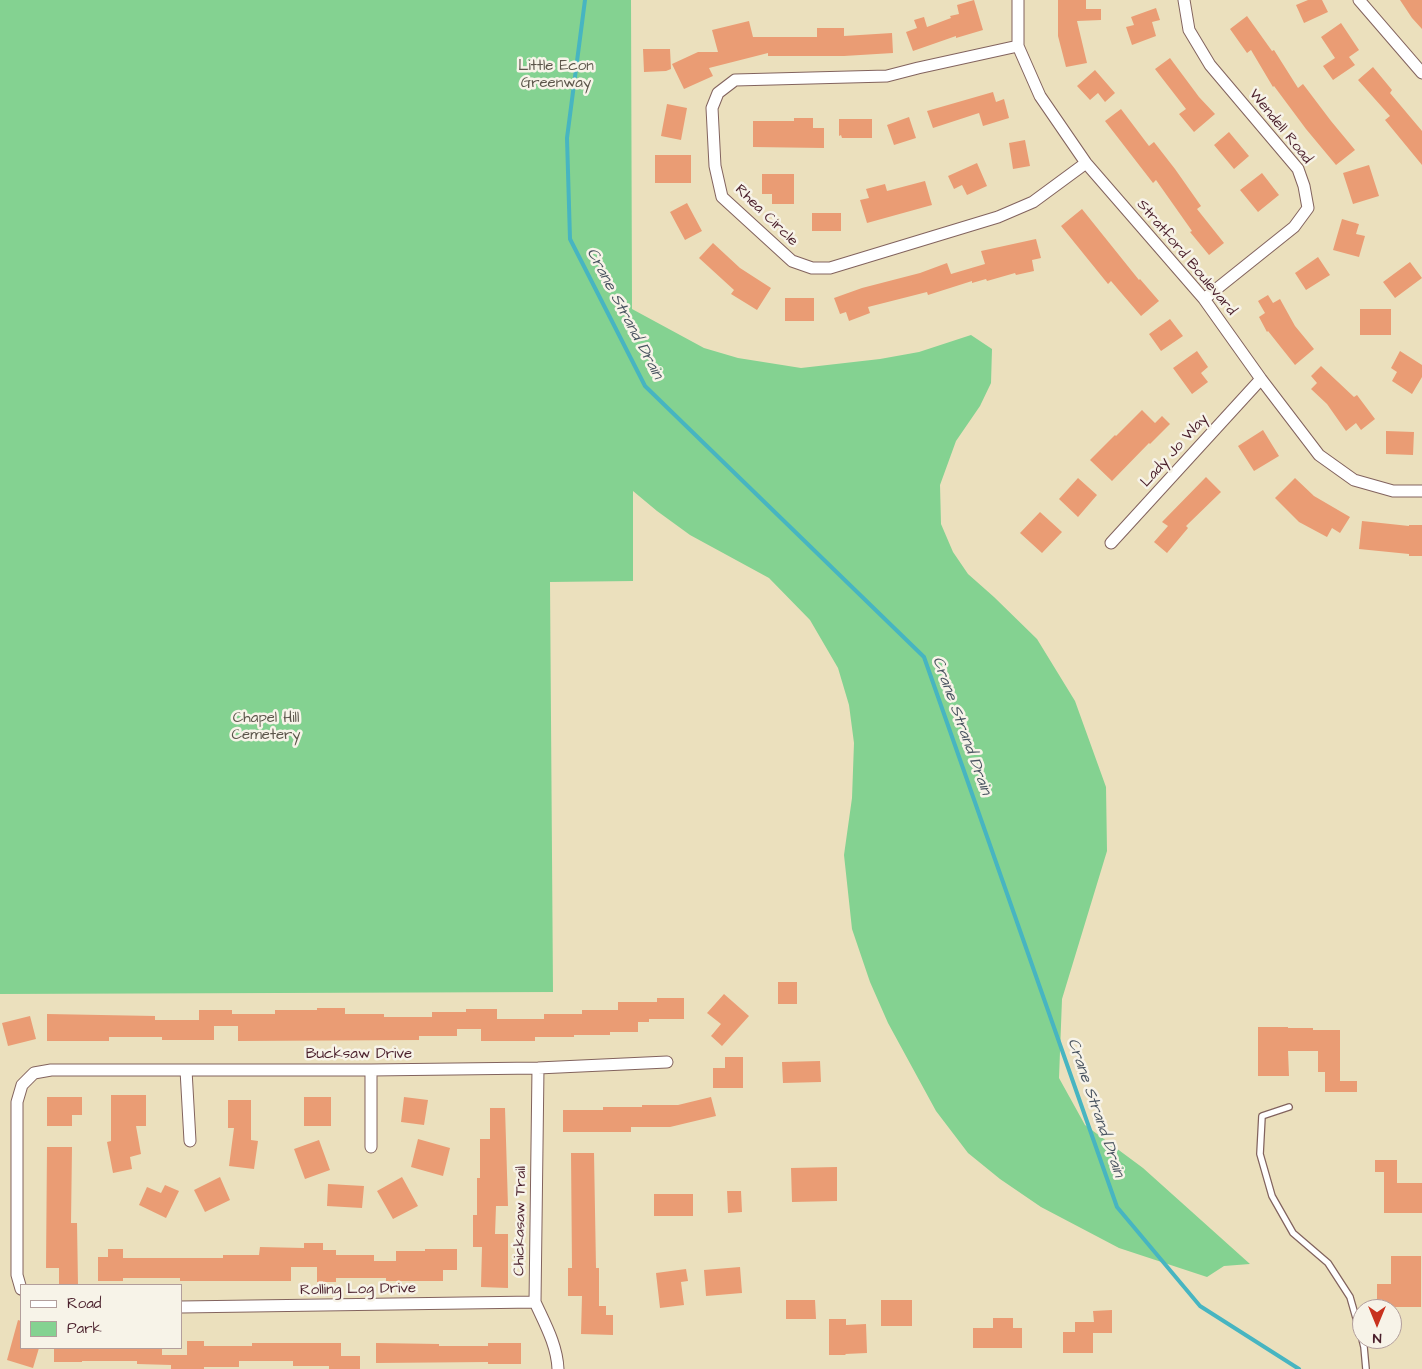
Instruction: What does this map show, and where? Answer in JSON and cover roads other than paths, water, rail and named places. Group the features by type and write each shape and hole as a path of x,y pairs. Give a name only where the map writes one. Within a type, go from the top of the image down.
{"street":[{"name":"Stratford Boulevard","path":"1018,0 1018,46 1040,96 1086,163 1204,298 1260,379 1319,455 1354,480 1393,491 1422,490"},
{"name":"Wendell Road","path":"1184,0 1189,30 1210,65 1298,169 1304,186 1308,208 1294,227 1204,298"},
{"path":"1360,0 1422,73"},
{"name":"Rhea Circle","path":"1018,46 887,76 735,80 718,93 712,108 715,166 722,197 792,261 812,268 830,268 998,217 1033,202 1086,163"},
{"name":"Lady Jo Way","path":"1111,542 1260,379"},
{"name":"Bucksaw Drive","path":"20,1286 17,1275 17,1102 22,1085 34,1073 51,1070 538,1068 667,1062"},
{"name":"Chickasaw Trail","path":"538,1068 535,1302 557,1355 558,1369"},
{"path":"186,1070 190,1140"},
{"path":"371,1070 371,1147"},
{"name":"Rolling Log Drive","path":"182,1307 535,1302"}],"lane":[{"path":"1289,1107 1262,1116 1260,1154 1272,1196 1293,1233 1328,1263 1350,1297 1352,1304"},
{"path":"1364,1349 1366,1369"}],"waterway":[{"name":"Crane Strand Drain","path":"585,0 567,138 570,239 645,386 924,657 1117,1207 1200,1306 1299,1369"}],"park label":[{"name":"Little Econ Greenway","path":"556,76"},
{"name":"Chapel Hill Cemetery","path":"266,728"}]}
